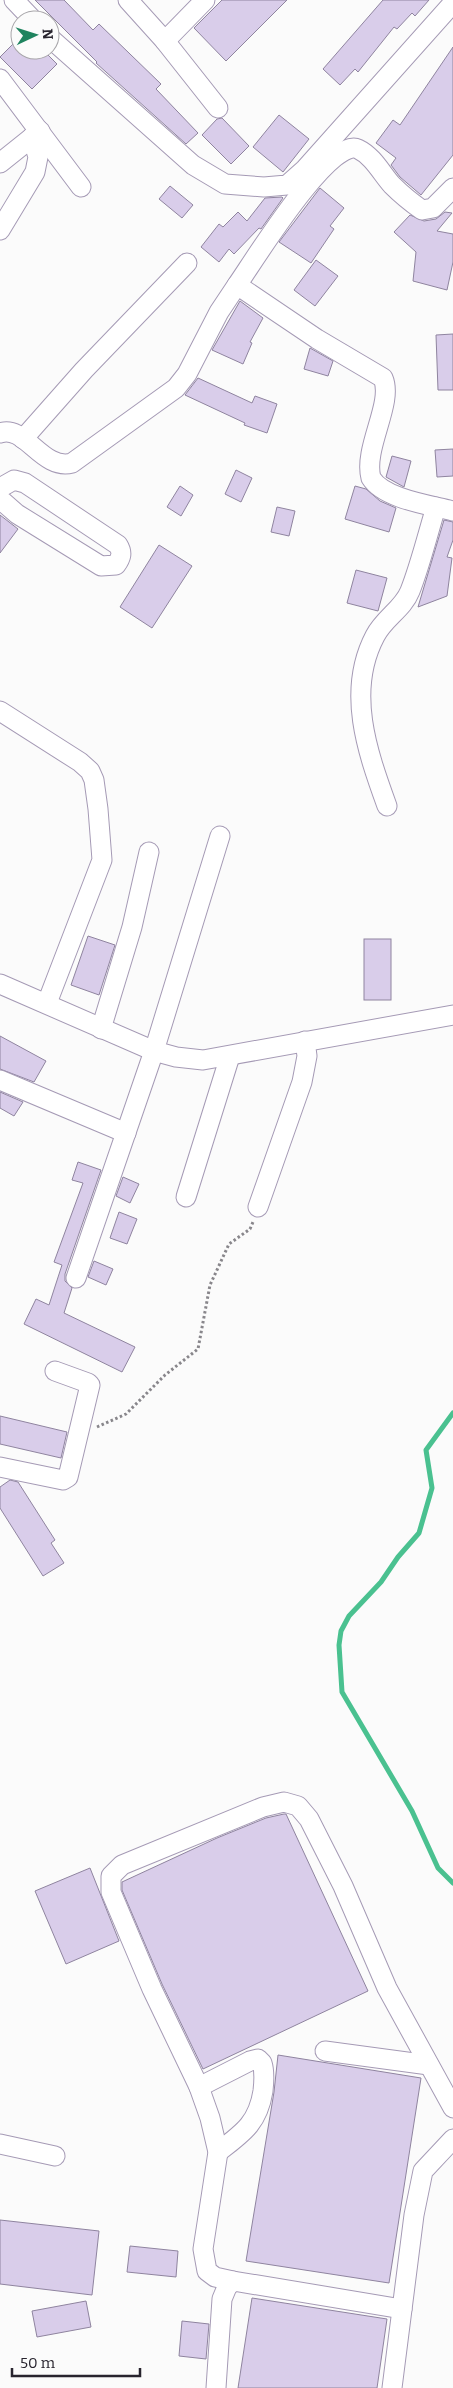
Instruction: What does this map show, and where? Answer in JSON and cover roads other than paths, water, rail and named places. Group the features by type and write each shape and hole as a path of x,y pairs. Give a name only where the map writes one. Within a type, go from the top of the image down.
{"street":[{"path":"14,0 24,10"},
{"path":"128,0 165,41 218,108"},
{"path":"165,41 205,0"},
{"path":"60,47 193,166 225,184 264,187 287,185 305,169 453,3"},
{"path":"0,79 36,134 81,188"},
{"path":"0,163 36,134"},
{"path":"0,230 35,172 38,157 36,134"},
{"path":"0,433 10,433 23,439 54,464 63,465 72,462 176,388 186,374 219,312 272,230 296,199 337,155 347,149 357,149 371,159 393,186 422,210 433,208 453,188"},
{"path":"23,439 187,263"},
{"path":"237,285 317,340 383,378 386,391 369,464 370,478 382,488 412,501 445,509 410,591 401,607 389,616 376,634 366,655 362,674 360,696 362,721 375,773 387,806"},
{"path":"0,488 14,480 25,483 118,545 121,558 116,564 101,566 17,514 0,500"},
{"path":"0,711 80,762 90,772 94,780 102,860 47,1003"},
{"path":"76,1278 108,1192 154,1051 220,836"},
{"path":"101,1029 132,926 149,852"},
{"path":"0,984 154,1051 176,1057 203,1060 453,1015"},
{"path":"258,1207 302,1082 307,1056 305,1041"},
{"path":"186,1197 230,1056"},
{"path":"0,1080 126,1133"},
{"path":"0,1468 67,1479 89,1384 55,1371"},
{"path":"402,2309 233,2281 215,2277 207,2271 203,2249 218,2152 210,2118 199,2087 152,1989 111,1892 111,1876 122,1864 264,1807 284,1802 298,1806 309,1819 343,1886 387,1988 453,2108"},
{"path":"325,2050 429,2065"},
{"path":"199,2087 250,2061 258,2060 262,2064 264,2083 257,2116 238,2137 218,2152"},
{"path":"392,2388 414,2215 423,2171 453,2140"},
{"path":"0,2144 55,2156"},
{"path":"216,2388 222,2298 227,2287 233,2281"}],"waterway":[{"path":"453,1413 426,1450 432,1488 419,1533 398,1557 381,1582 349,1616 341,1631 339,1645 342,1692 412,1811 438,1868 453,1883"}]}
